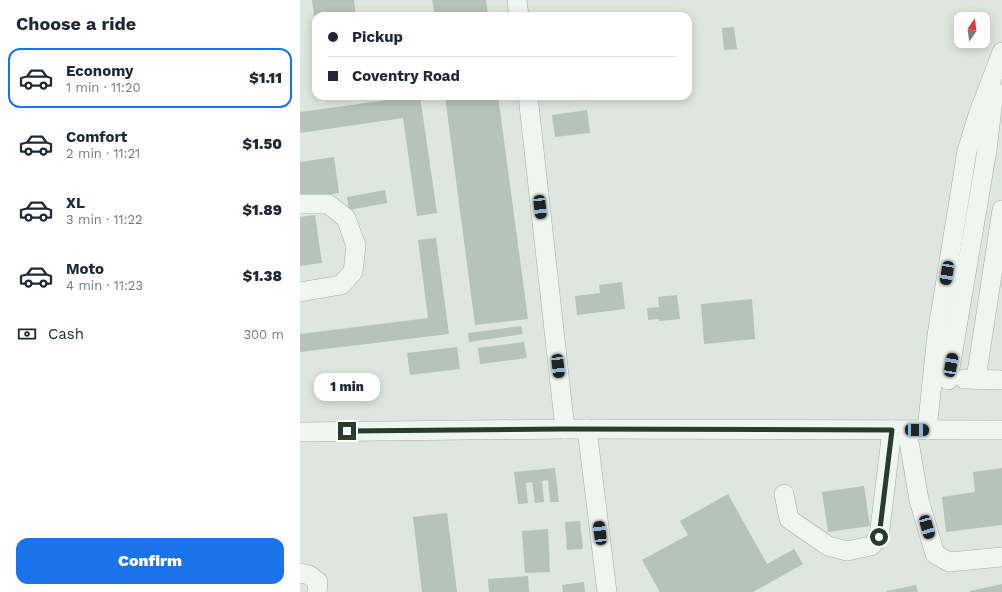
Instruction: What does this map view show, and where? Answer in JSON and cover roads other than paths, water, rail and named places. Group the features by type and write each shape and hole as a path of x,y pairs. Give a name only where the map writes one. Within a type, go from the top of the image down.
{"street":[{"path":"517,0 518,12"},
{"path":"927,430 940,380 938,327 967,151 1000,56"},
{"path":"528,100 565,429"},
{"path":"300,204 328,204 346,218 356,246 353,272 341,285 300,292"},
{"path":"976,379 1002,210"},
{"path":"940,380 1002,380"},
{"path":"300,432 565,429 1002,430"},
{"path":"587,429 607,592"},
{"path":"784,494 789,519 828,546 847,551 871,546 879,537 900,430"},
{"path":"900,430 935,554 948,562 1002,557"},
{"path":"300,573 310,575 318,582 317,592"}]}
